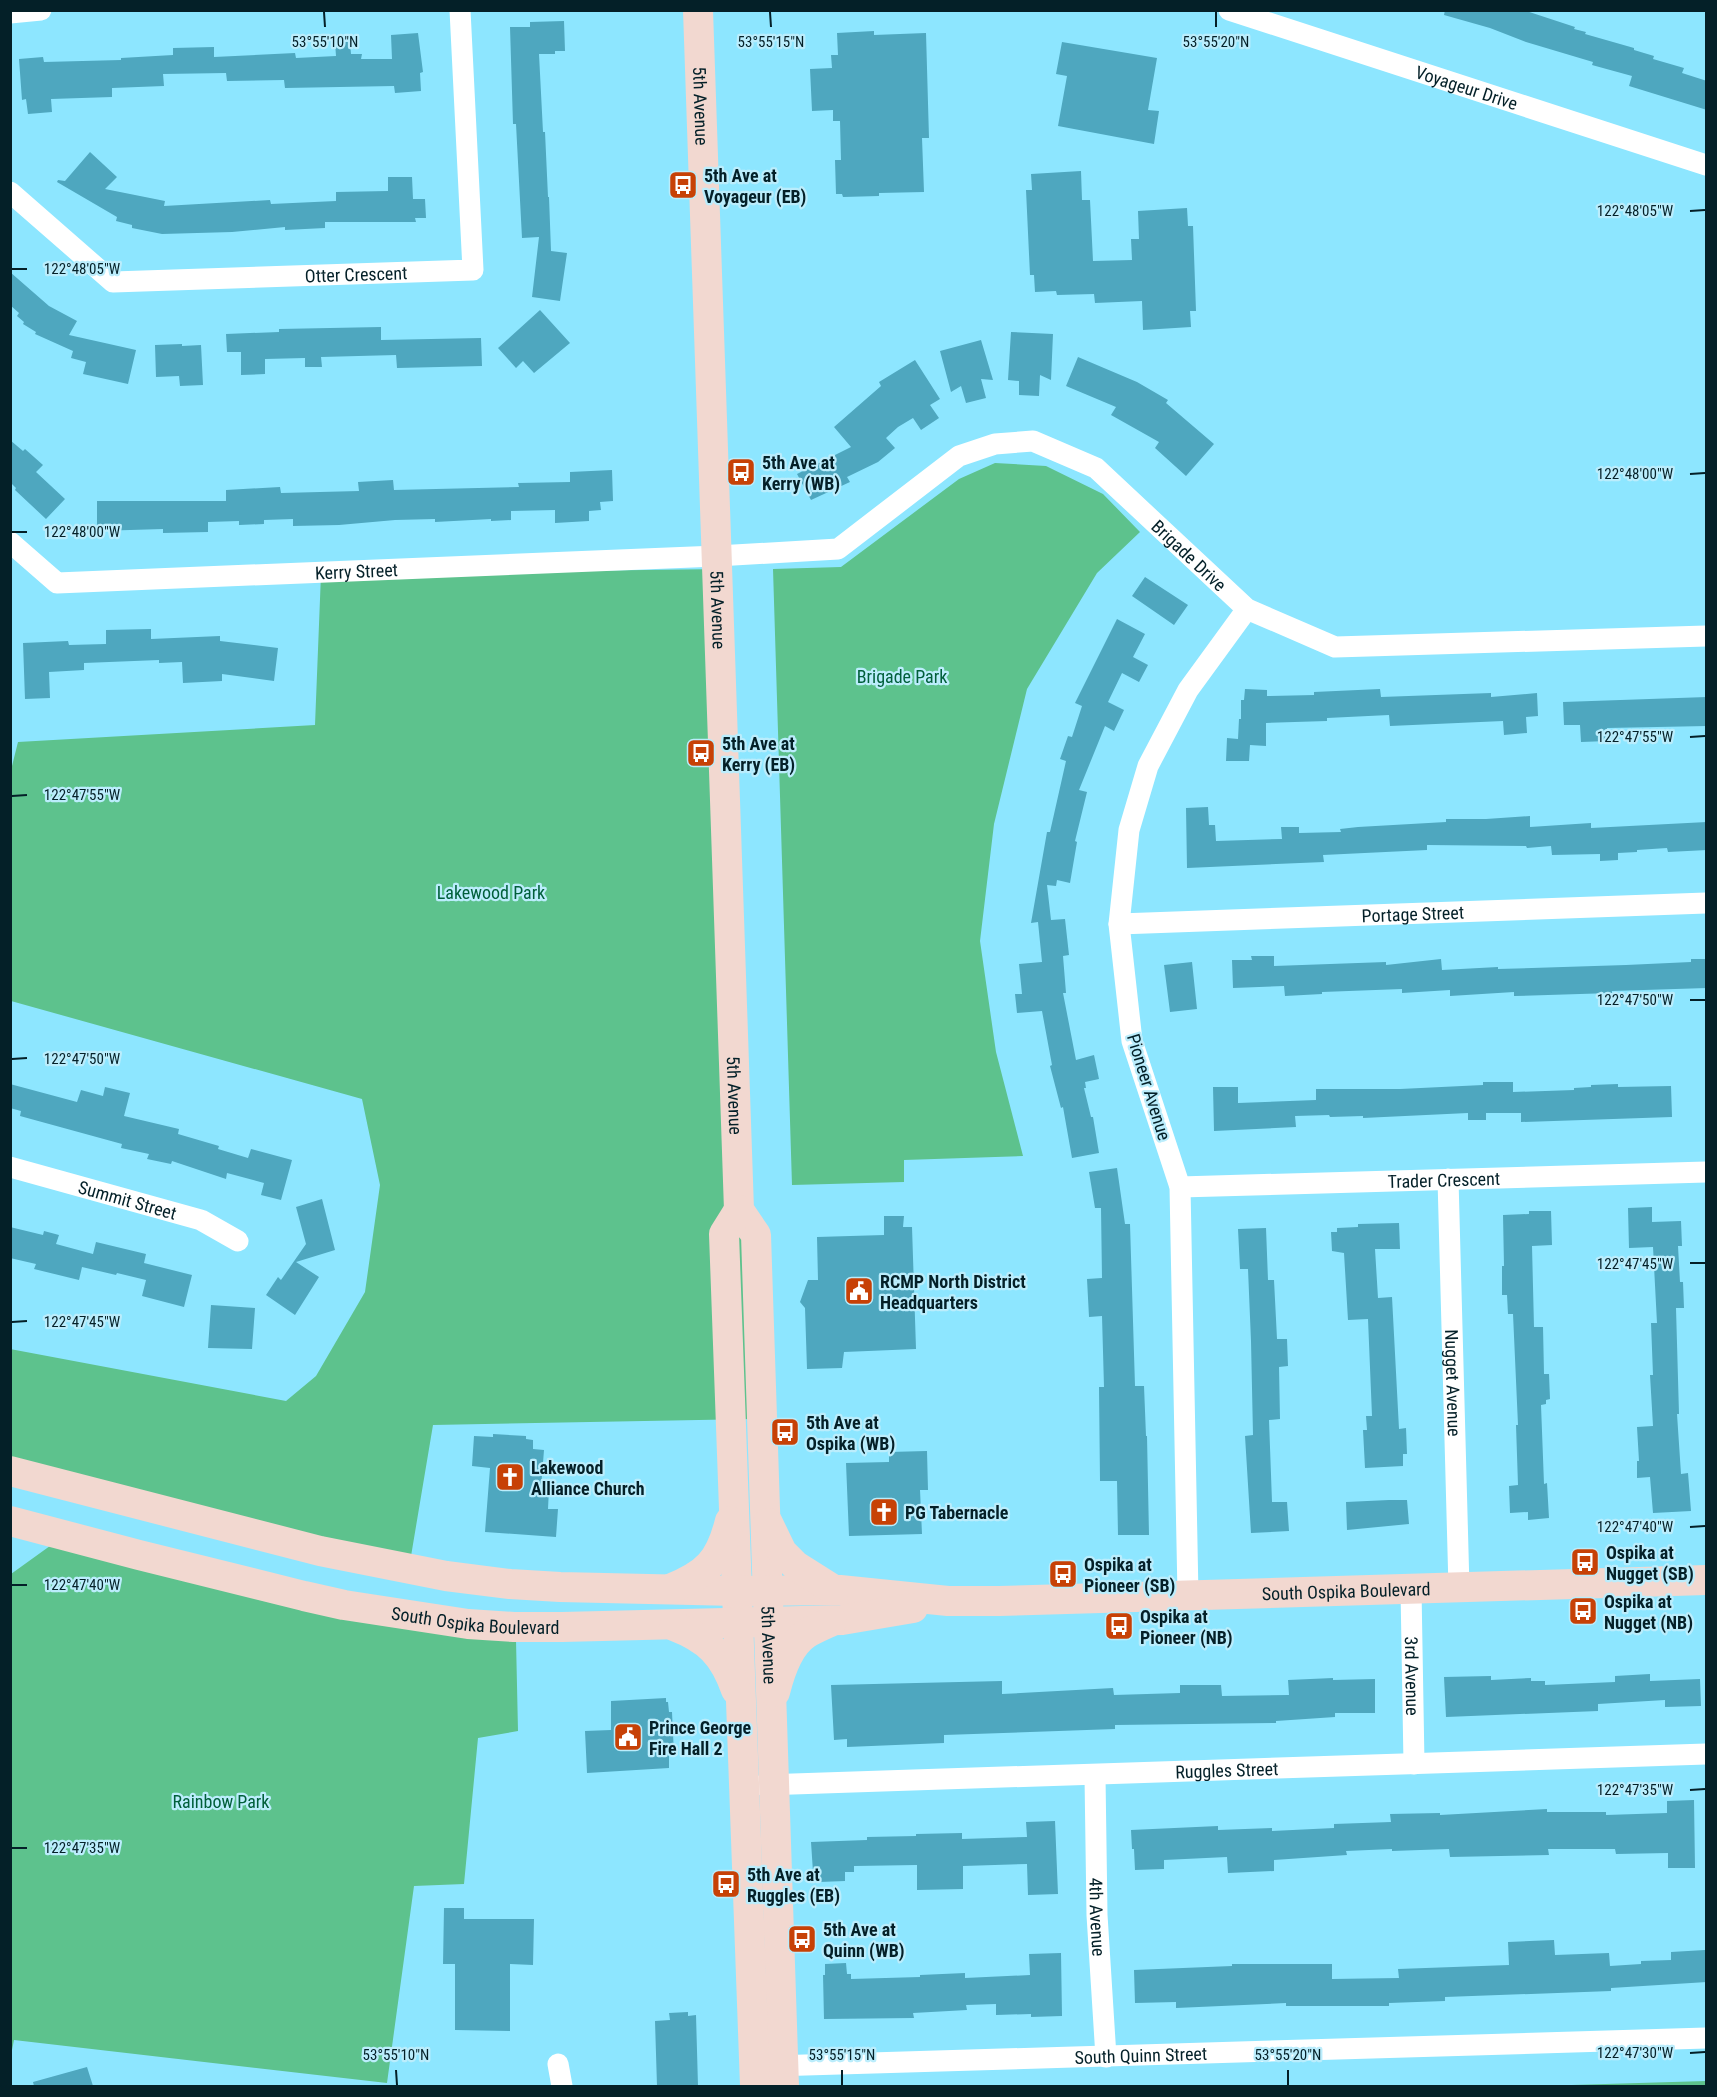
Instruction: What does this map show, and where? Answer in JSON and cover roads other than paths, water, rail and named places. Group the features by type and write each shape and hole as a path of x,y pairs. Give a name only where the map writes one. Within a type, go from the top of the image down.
{"main road":[{"name":"5th Avenue","path":"698,10 739,1210 756,1235 783,2076"},
{"name":"5th Avenue","path":"739,1210 724,1234 754,2077"},
{"name":"South Ospika Boulevard","path":"10,1471 320,1551 446,1576 520,1585 669,1590 834,1590 948,1601 1707,1580"},
{"path":"669,1590 696,1577 717,1556 723,1544 734,1504"},
{"path":"765,1517 782,1552 796,1566 834,1590"},
{"name":"South Ospika Boulevard","path":"10,1521 304,1596 416,1617 468,1624 514,1627 842,1620 948,1601"},
{"path":"771,1705 780,1673 794,1646 805,1635 835,1620"},
{"path":"672,1624 689,1631 717,1652 725,1664 741,1707"}],"street":[{"path":"10,13 41,10"},
{"name":"Otter Crescent","path":"10,192 113,282 473,270 460,10"},
{"name":"Voyageur Drive","path":"1229,10 1707,165"},
{"name":"Brigade Drive","path":"717,556 838,549 959,456 995,444 1033,441 1096,468 1247,609 1335,646 1707,636"},
{"name":"Kerry Street","path":"10,542 57,583 717,556"},
{"name":"Pioneer Avenue","path":"1188,1595 1180,1187 1132,1041 1119,924 1130,830 1148,766 1188,690 1247,609"},
{"name":"Portage Street","path":"1119,924 1707,903"},
{"name":"Summit Street","path":"10,1167 201,1220 238,1241"},
{"name":"Trader Crescent","path":"1180,1187 1707,1172"},
{"name":"Nugget Avenue","path":"1448,1179 1459,1588"},
{"name":"3rd Avenue","path":"1411,1589 1414,1764"},
{"name":"Ruggles Street","path":"745,1785 1095,1776 1707,1754"},
{"name":"4th Avenue","path":"1095,1776 1097,1916 1106,2057"},
{"name":"South Quinn Street","path":"754,2077 1106,2057 1707,2038"},
{"path":"558,2064 562,2086"}],"place":[{"name":"5th Ave at Voyageur (EB)","path":"683,185"},
{"name":"5th Ave at Kerry (WB)","path":"741,472"},
{"name":"5th Ave at Kerry (EB)","path":"701,753"},
{"name":"RCMP North District Headquarters","path":"859,1291"},
{"name":"5th Ave at Ospika (WB)","path":"785,1432"},
{"name":"Lakewood Alliance Church","path":"510,1477"},
{"name":"PG Tabernacle","path":"884,1512"},
{"name":"Ospika at Nugget (SB)","path":"1585,1562"},
{"name":"Ospika at Pioneer (SB)","path":"1063,1574"},
{"name":"Ospika at Nugget (NB)","path":"1583,1611"},
{"name":"Ospika at Pioneer (NB)","path":"1119,1626"},
{"name":"Prince George Fire Hall 2","path":"628,1737"},
{"name":"5th Ave at Ruggles (EB)","path":"726,1884"},
{"name":"5th Ave at Quinn (WB)","path":"802,1939"}],"park label":[{"name":"Brigade Park","path":"902,676"},
{"name":"Lakewood Park","path":"491,892"},
{"name":"Rainbow Park","path":"221,1801"}]}
